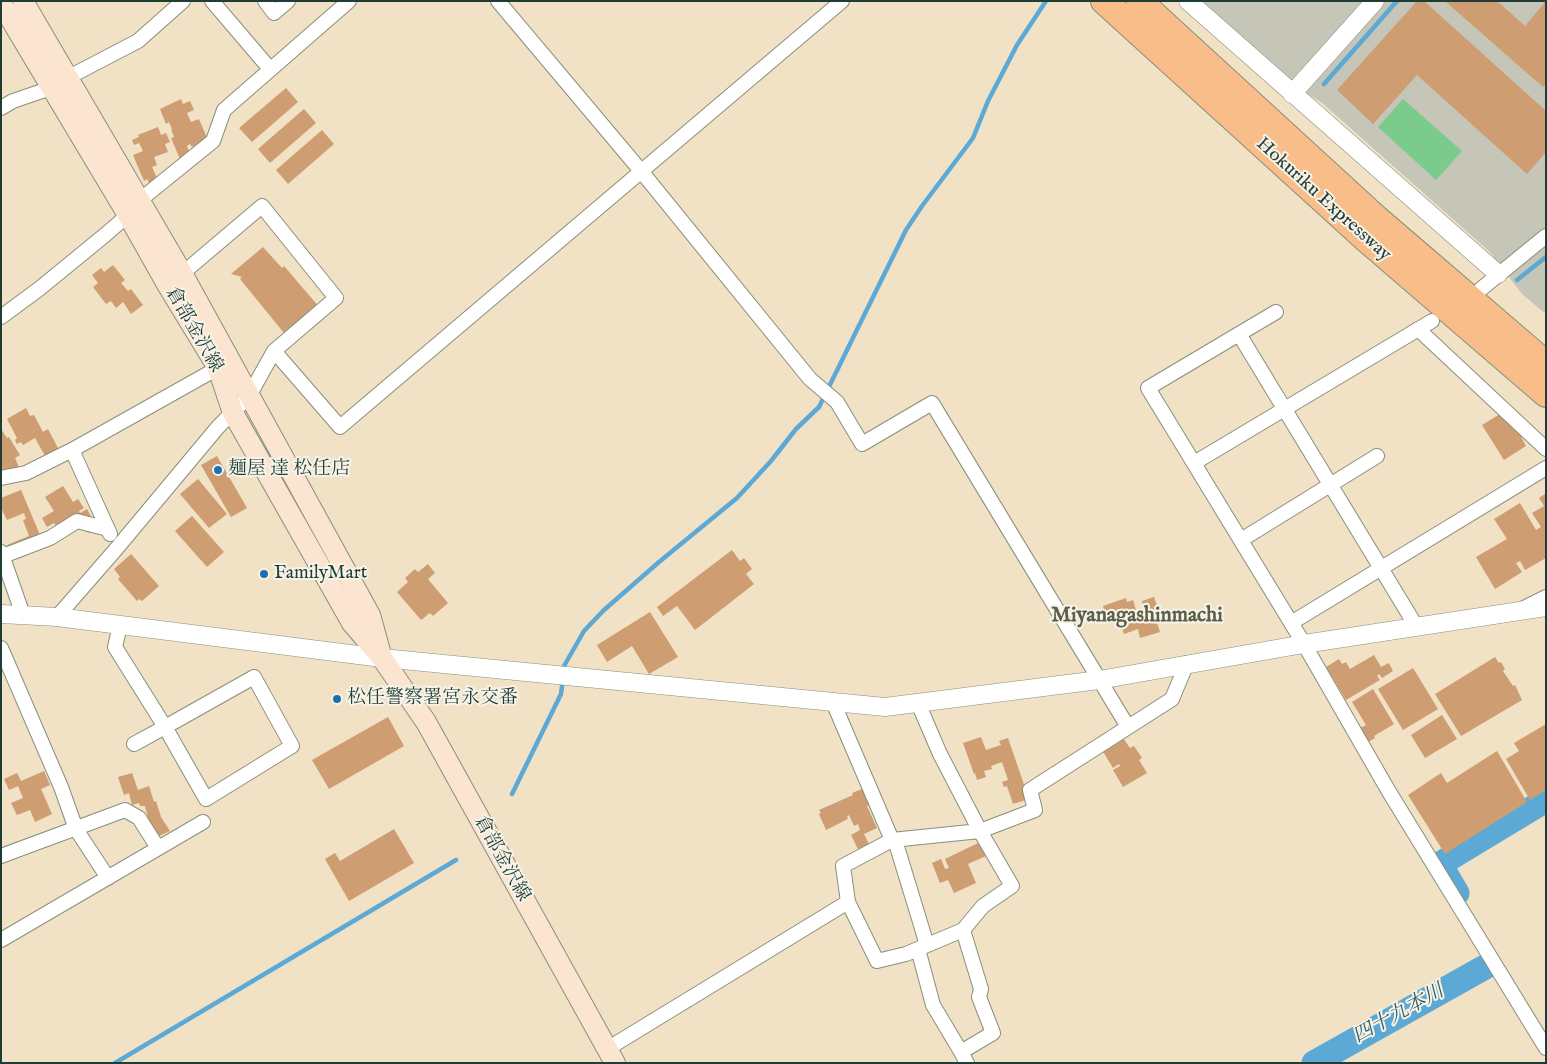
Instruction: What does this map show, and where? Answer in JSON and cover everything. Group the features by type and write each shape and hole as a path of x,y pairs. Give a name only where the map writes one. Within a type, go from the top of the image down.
{"highway":[{"name":"Hokuriku Expressway","path":"1104,1 1366,239 1546,394"},
{"name":"Hokuriku Expressway","path":"1139,1 1377,219 1546,364"}],"main road":[{"name":"倉部金沢線","path":"23,1 59,83"},
{"name":"倉部金沢線","path":"1,3 59,83 134,207 175,280 249,396 370,615 382,658"},
{"name":"倉部金沢線","path":"175,280 218,368 234,413 352,623 382,658 426,722 611,1056"}],"street":[{"path":"1,108 13,101 59,83 138,41 183,1"},
{"path":"212,1 270,69"},
{"path":"265,1 274,13 288,1"},
{"path":"1,317 39,289 213,141 224,110 349,1"},
{"path":"498,1 641,171 810,379 837,402 862,444 932,403 1128,727"},
{"path":"274,351 340,427 842,1"},
{"path":"1188,1 1498,274"},
{"path":"1292,94 1376,1"},
{"path":"57,617 118,548 218,427 249,396 274,351 336,298 262,206 175,280"},
{"path":"1481,289 1546,236"},
{"path":"1276,312 1148,388 1304,644 1388,790 1546,1048"},
{"path":"1194,464 1284,408 1432,321"},
{"path":"1418,329 1546,449"},
{"path":"1239,334 1416,626"},
{"path":"1,478 26,473 72,450 218,368"},
{"path":"72,450 118,548"},
{"path":"1241,540 1377,456"},
{"path":"1291,623 1546,468"},
{"path":"23,615 2,554 50,538 77,521 108,529"},
{"path":"1518,611 1546,597"},
{"path":"1,614 57,617 382,658 886,707 1099,680 1187,663 1546,607"},
{"path":"120,625 115,647 165,726 206,798 292,746 254,677 165,726 134,744"},
{"path":"1,648 61,787 76,829 108,878"},
{"path":"918,703 940,754 980,831 1012,886 984,906 963,930 906,954 877,961 848,902 843,866 894,840 980,831 1035,810 1030,790 1172,699 1187,663"},
{"path":"832,702 894,840 922,947 933,1005 964,1057 993,1034 979,997 981,988 963,930"},
{"path":"1,856 125,810 139,818 158,848"},
{"path":"1,940 203,822"},
{"path":"611,1056 848,902"}],"shaded area":[{"path":"1198,1 1546,1 1546,314 1522,294 1490,252 1321,102 1287,82"}],"green space":[{"path":"1403,99 1462,151 1436,180 1378,127"}],"building":[{"path":"1417,1 1424,1 1546,111 1546,152 1527,174 1417,75 1373,124 1337,90"},
{"path":"1445,1 1497,1 1525,26 1546,1 1546,84 1543,87"},
{"path":"286,88 298,102 252,142 239,128"},
{"path":"181,99 183,104 190,101 194,110 187,113 191,122 199,119 208,140 192,147 190,144 187,146 190,154 180,159 171,138 174,137 172,129 169,122 166,124 160,109"},
{"path":"304,109 316,123 270,163 258,149"},
{"path":"158,127 161,135 166,133 170,142 165,144 168,152 154,157 157,165 152,167 158,180 149,183 147,179 144,181 133,155 143,151 139,143 134,145 132,140 139,137 138,135"},
{"path":"322,130 334,144 288,184 276,170"},
{"path":"263,247 282,268 284,266 326,315 284,333 240,279 242,277 231,274"},
{"path":"113,265 125,280 121,283 128,291 131,289 143,305 131,314 123,302 116,308 111,301 106,304 93,287 98,283 92,275 101,268 104,272"},
{"path":"26,408 30,416 34,415 43,432 48,429 62,456 49,463 35,438 23,445 21,442 17,444 15,440 17,438 7,419"},
{"path":"1500,414 1503,419 1506,417 1518,431 1526,446 1504,460 1482,425"},
{"path":"1,429 7,438 9,437 20,455 15,458 22,474 1,472"},
{"path":"217,456 247,508 231,517 201,465"},
{"path":"198,479 227,514 209,528 180,494"},
{"path":"63,486 73,502 78,499 84,508 79,511 80,513 87,509 97,527 88,533 78,516 58,528 54,523 47,527 42,518 54,511 45,497"},
{"path":"21,490 43,542 8,549 7,545 29,536 23,520 26,519 24,513 7,520 1,508 1,498"},
{"path":"1545,494 1546,558 1525,570 1520,561 1516,563 1522,572 1495,589 1476,557 1507,539 1494,519 1520,503 1536,530 1541,527 1532,513 1544,506 1539,498"},
{"path":"192,516 224,552 207,567 175,531"},
{"path":"732,550 740,561 744,558 752,569 746,574 754,584 695,630 677,606 663,616 657,607"},
{"path":"131,554 159,586 142,601 139,599 137,601 118,579 120,577 114,569"},
{"path":"428,564 435,573 428,579 448,603 433,616 430,613 421,620 397,592 408,582 405,578 415,569 418,572"},
{"path":"1154,597 1161,617 1156,619 1160,632 1140,638 1138,629 1124,634 1118,614 1107,618 1103,606 1126,598 1127,602 1133,600 1138,617 1146,614 1142,601"},
{"path":"650,612 678,657 649,674 632,646 607,662 597,645"},
{"path":"1374,655 1381,667 1389,663 1393,671 1382,678 1379,674 1377,676 1380,680 1346,700 1326,667 1339,659 1342,664 1346,662 1350,669"},
{"path":"1495,657 1499,663 1501,662 1505,669 1503,671 1513,686 1515,685 1522,700 1461,736 1435,694"},
{"path":"1413,668 1438,709 1403,730 1378,689"},
{"path":"1373,689 1394,724 1374,736 1375,738 1368,742 1360,728 1366,725 1352,702"},
{"path":"1442,715 1457,739 1425,758 1411,735"},
{"path":"388,717 404,746 329,789 312,760"},
{"path":"1546,724 1546,790 1530,800 1506,759 1519,751 1514,743"},
{"path":"981,737 986,750 1001,745 999,741 1008,738 1029,799 1013,804 1007,786 1004,787 1002,782 1008,780 1002,762 991,766 992,769 984,771 986,777 977,780 963,743"},
{"path":"1123,738 1130,748 1134,746 1142,758 1139,760 1147,773 1123,787 1113,770 1120,766 1119,764 1113,768 1102,750"},
{"path":"1497,751 1527,802 1445,854 1408,795 1441,773 1447,783"},
{"path":"44,771 50,785 41,789 52,814 35,822 30,810 17,815 11,803 23,798 18,786 9,790 4,779 17,773 21,781"},
{"path":"132,773 138,790 149,786 161,817 170,831 157,837 149,822 145,806 140,806 139,803 132,805 129,793 124,795 118,777"},
{"path":"862,789 870,805 867,806 877,828 864,834 869,844 858,849 851,835 860,830 858,824 854,826 849,815 848,819 826,830 819,810"},
{"path":"394,829 414,863 349,901 325,859 335,853 340,861"},
{"path":"980,842 986,856 968,864 976,883 954,893 948,880 940,883 932,863 941,859 945,869 949,868 945,859"}],"waterway":[{"path":"563,672 564,666 584,631 604,610 737,498 771,461 796,429 819,407 906,230 973,138 988,101 1017,45 1046,1"},
{"path":"1324,84 1397,1"},
{"path":"1517,280 1546,257"},
{"path":"512,794 561,694 563,679"},
{"name":"四十九本川","path":"1457,893 1440,864 1546,800"},
{"path":"115,1063 456,860"},
{"name":"四十九本川","path":"1314,1063 1485,967"}],"place":[{"name":"麺屋 達 松任店","path":"218,470"},
{"name":"FamilyMart","path":"264,574"},
{"name":"松任警察署宮永交番","path":"337,699"}],"district":[{"name":"Miyanagashinmachi","path":"1137,617"}]}
